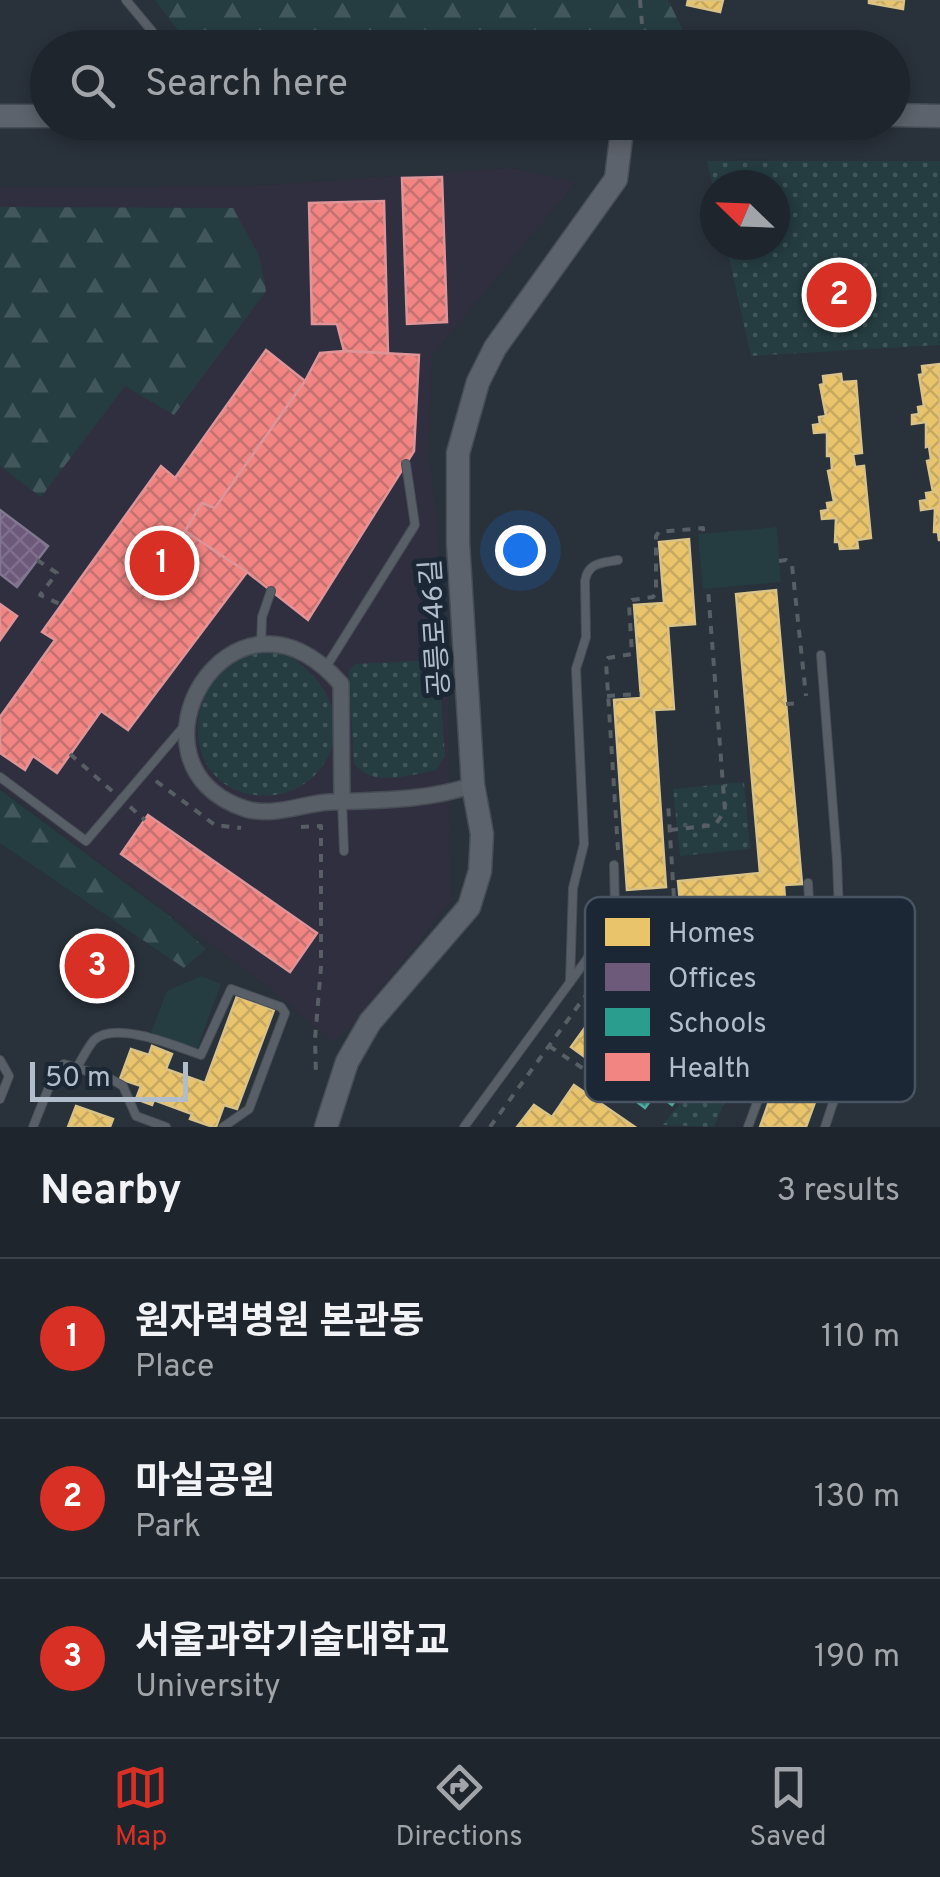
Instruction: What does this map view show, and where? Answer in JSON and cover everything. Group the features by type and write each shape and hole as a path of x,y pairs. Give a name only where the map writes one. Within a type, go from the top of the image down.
{"street":[{"path":"910,115 940,116"},
{"path":"0,116 30,116"},
{"name":"공릉로46길","path":"326,1127 347,1062 370,1022 436,950 469,907 480,871 482,834 473,785 458,543 458,452 478,382 495,348 616,179 621,140"},
{"path":"342,802 341,684 326,667 300,650 274,644 247,648 222,659 203,678 190,702 186,724 188,747 196,768 209,786 227,800 248,810 271,812 342,802 440,796 473,785"}],"lane":[{"path":"126,0 151,30"},
{"path":"326,667 416,526 406,464"},
{"path":"570,982 572,888 584,837 576,669 586,637 585,582 593,565 618,560"},
{"path":"260,646 262,617 270,591"},
{"path":"821,655 837,897"},
{"path":"0,777 86,841 186,724"},
{"path":"342,802 344,851"},
{"path":"615,897 616,863"},
{"path":"808,883 809,897"},
{"path":"464,1127 585,960"},
{"path":"77,1067 92,1042 101,1036 138,1034 201,1055 231,988 282,1008 285,1013 249,1110 223,1127"},
{"path":"0,1060 9,1076 0,1099"},
{"path":"33,1127 55,1072 64,1064 117,1082 126,1090 136,1116 166,1127"},
{"path":"748,1127 757,1102"},
{"path":"825,1127 833,1102"}],"path":[{"path":"640,0 642,30"},
{"path":"616,863 606,662 608,658 632,654 630,604 632,600 653,597 658,588 654,541 659,532 703,528 703,533"},
{"path":"37,560 57,573 40,595 62,605"},
{"path":"780,561 792,565 806,696"},
{"path":"670,830 715,825 724,811 708,588"},
{"path":"607,696 640,694"},
{"path":"786,704 802,703"},
{"path":"70,754 144,820"},
{"path":"144,772 215,825 242,828"},
{"path":"668,802 673,897"},
{"path":"288,828 321,826 322,968 315,1039 316,1076"},
{"path":"490,1127 585,996"},
{"path":"549,1046 585,1070"}],"shaded area":[{"path":"512,168 576,182 432,356 428,450 436,507 448,696 451,901 353,1024 333,1042 271,989 0,787 0,466 41,496 125,386 233,208 0,207 0,187 256,186"}],"green space":[{"path":"155,0 668,0 683,30 178,30"},
{"path":"707,161 940,161 940,345 751,356 729,260 790,260 790,170 709,170"},
{"path":"0,207 233,208 259,256 266,291 174,415 125,386 41,497 0,466"},
{"path":"777,527 781,582 703,589 698,534"},
{"path":"273,648 319,682 334,715 335,733 331,751 306,783 275,795 243,793 219,779 204,758 198,732 201,705 215,680 239,660"},
{"path":"434,660 439,672 445,756 436,770 392,778 361,771 354,763 349,671 355,664"},
{"path":"744,782 750,849 680,856 673,789"},
{"path":"0,790 168,915 206,949 184,968 0,843"},
{"path":"201,976 221,984 197,1049 151,1032 167,991"},
{"path":"681,1102 724,1102 714,1127 663,1125"}],"building: Homes":[{"path":"688,0 723,0 720,12 687,5"},
{"path":"904,0 903,9 869,3"},
{"path":"940,364 939,540 938,532 934,532 935,508 921,510 920,501 927,500 926,493 933,492 926,422 912,424 912,415 919,414 918,407 924,406 919,375 923,374 922,366"},
{"path":"841,374 842,382 856,381 862,453 853,454 855,467 864,466 871,538 857,540 858,548 840,549 839,542 835,542 836,518 822,519 821,511 828,510 827,503 834,502 827,432 814,433 813,425 820,424 819,417 826,416 820,385 824,384 823,376"},
{"path":"689,539 695,624 668,626 674,709 654,710 666,887 627,890 614,700 641,698 634,605 664,603 659,542"},
{"path":"776,590 802,884 784,885 785,897 679,897 678,881 760,873 736,594"},
{"path":"237,996 274,1010 237,1109 224,1105 213,1127 190,1119 192,1114 154,1100 152,1105 136,1099 141,1086 120,1079 131,1049 149,1055 152,1046 172,1054 166,1069 205,1083"},
{"path":"585,1028 585,1057 571,1047"},
{"path":"574,1085 585,1093 585,1102 599,1102 635,1127 517,1127 534,1105 552,1117"},
{"path":"769,1102 815,1102 806,1127 760,1127"},
{"path":"76,1106 113,1119 110,1127 68,1127"}],"building: Offices":[{"path":"0,510 48,546 17,587 0,574"}],"building: Health":[{"path":"442,177 447,322 407,324 402,178"},
{"path":"384,201 388,353 344,351 337,324 312,324 309,203"},
{"path":"266,350 305,381 215,508 202,503 185,531 247,572 128,730 101,711 57,773 33,756 25,770 0,753 0,717 55,640 42,632 161,466 175,478"},
{"path":"320,353 419,355 414,451 308,620 247,572 185,531 202,503 215,508 305,381"},
{"path":"0,604 17,616 0,640"},
{"path":"148,815 317,933 290,972 121,854"}],"place":[{"name":"마실공원","path":"839,295"},
{"name":"원자력병원 본관동","path":"162,563"},
{"name":"서울과학기술대학교","path":"97,966"}]}
